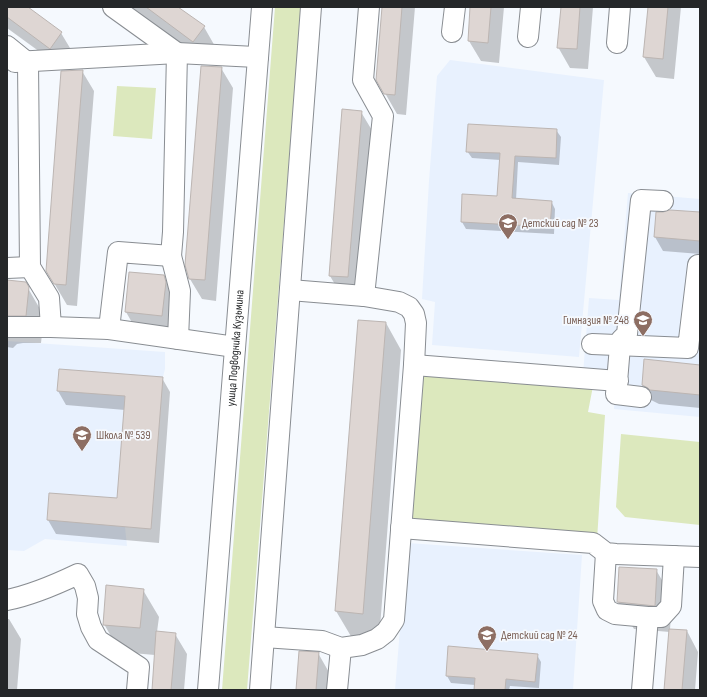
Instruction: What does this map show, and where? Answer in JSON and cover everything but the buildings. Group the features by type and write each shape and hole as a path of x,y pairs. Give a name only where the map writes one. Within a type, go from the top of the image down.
{"street":[{"path":"112,7 177,53"},
{"name":"улица Подводника Кузьмина","path":"208,690 262,7"},
{"path":"260,690 311,7"},
{"path":"364,296 383,116 363,80 369,7"},
{"path":"452,32 454,7"},
{"path":"528,37 531,7"},
{"path":"617,43 620,7"},
{"path":"7,46 28,63"},
{"path":"177,53 172,256 180,291 178,339"},
{"path":"7,62 28,63 177,53 258,57"},
{"path":"28,63 30,267 49,298 51,326"},
{"path":"641,397 616,394 620,346 621,340 627,334 642,200 663,202"},
{"path":"109,329 118,252 172,256"},
{"path":"592,344 688,348 698,265"},
{"path":"7,268 30,267"},
{"path":"264,637 322,641 341,648 362,645 377,639 386,632 394,620 414,365 416,323 414,314 409,307 399,302 364,296 290,290"},
{"path":"7,327 51,326 109,329 235,346"},
{"path":"414,365 618,382"},
{"path":"401,528 593,543 606,553 616,554 700,557"},
{"path":"606,553 603,601 607,610 615,614 648,617 661,617 671,606 674,556"},
{"path":"7,600 23,597 53,586 78,574 85,586 88,598 87,614 91,627 98,640 139,667 137,690"},
{"path":"642,690 648,617"},
{"path":"337,690 341,648"}],"shaded area":[{"name":"Детский сад № 23","path":"450,60 604,80 579,357 432,345 435,302 422,299 429,181 437,76"},
{"name":"Гимназия № 248","path":"628,193 700,199 700,417 614,409 616,377 583,374 589,298 619,300"},
{"name":"Школа № 539","path":"7,341 165,352 165,369 125,527 127,546 45,539 24,551 7,550"},
{"name":"Детский сад № 24","path":"407,543 582,555 573,690 395,690"}],"green space":[{"path":"275,7 301,7 247,690 222,690"},
{"path":"117,86 156,88 152,139 113,136"},
{"path":"421,371 593,386 588,412 605,415 597,540 411,524"},
{"path":"621,434 700,442 700,525 625,517 616,507"}],"place":[{"name":"Детский сад № 23","path":"508,240"},
{"name":"Гимназия № 248","path":"643,337"},
{"name":"Школа № 539","path":"82,452"},
{"name":"Детский сад № 24","path":"487,652"}]}
